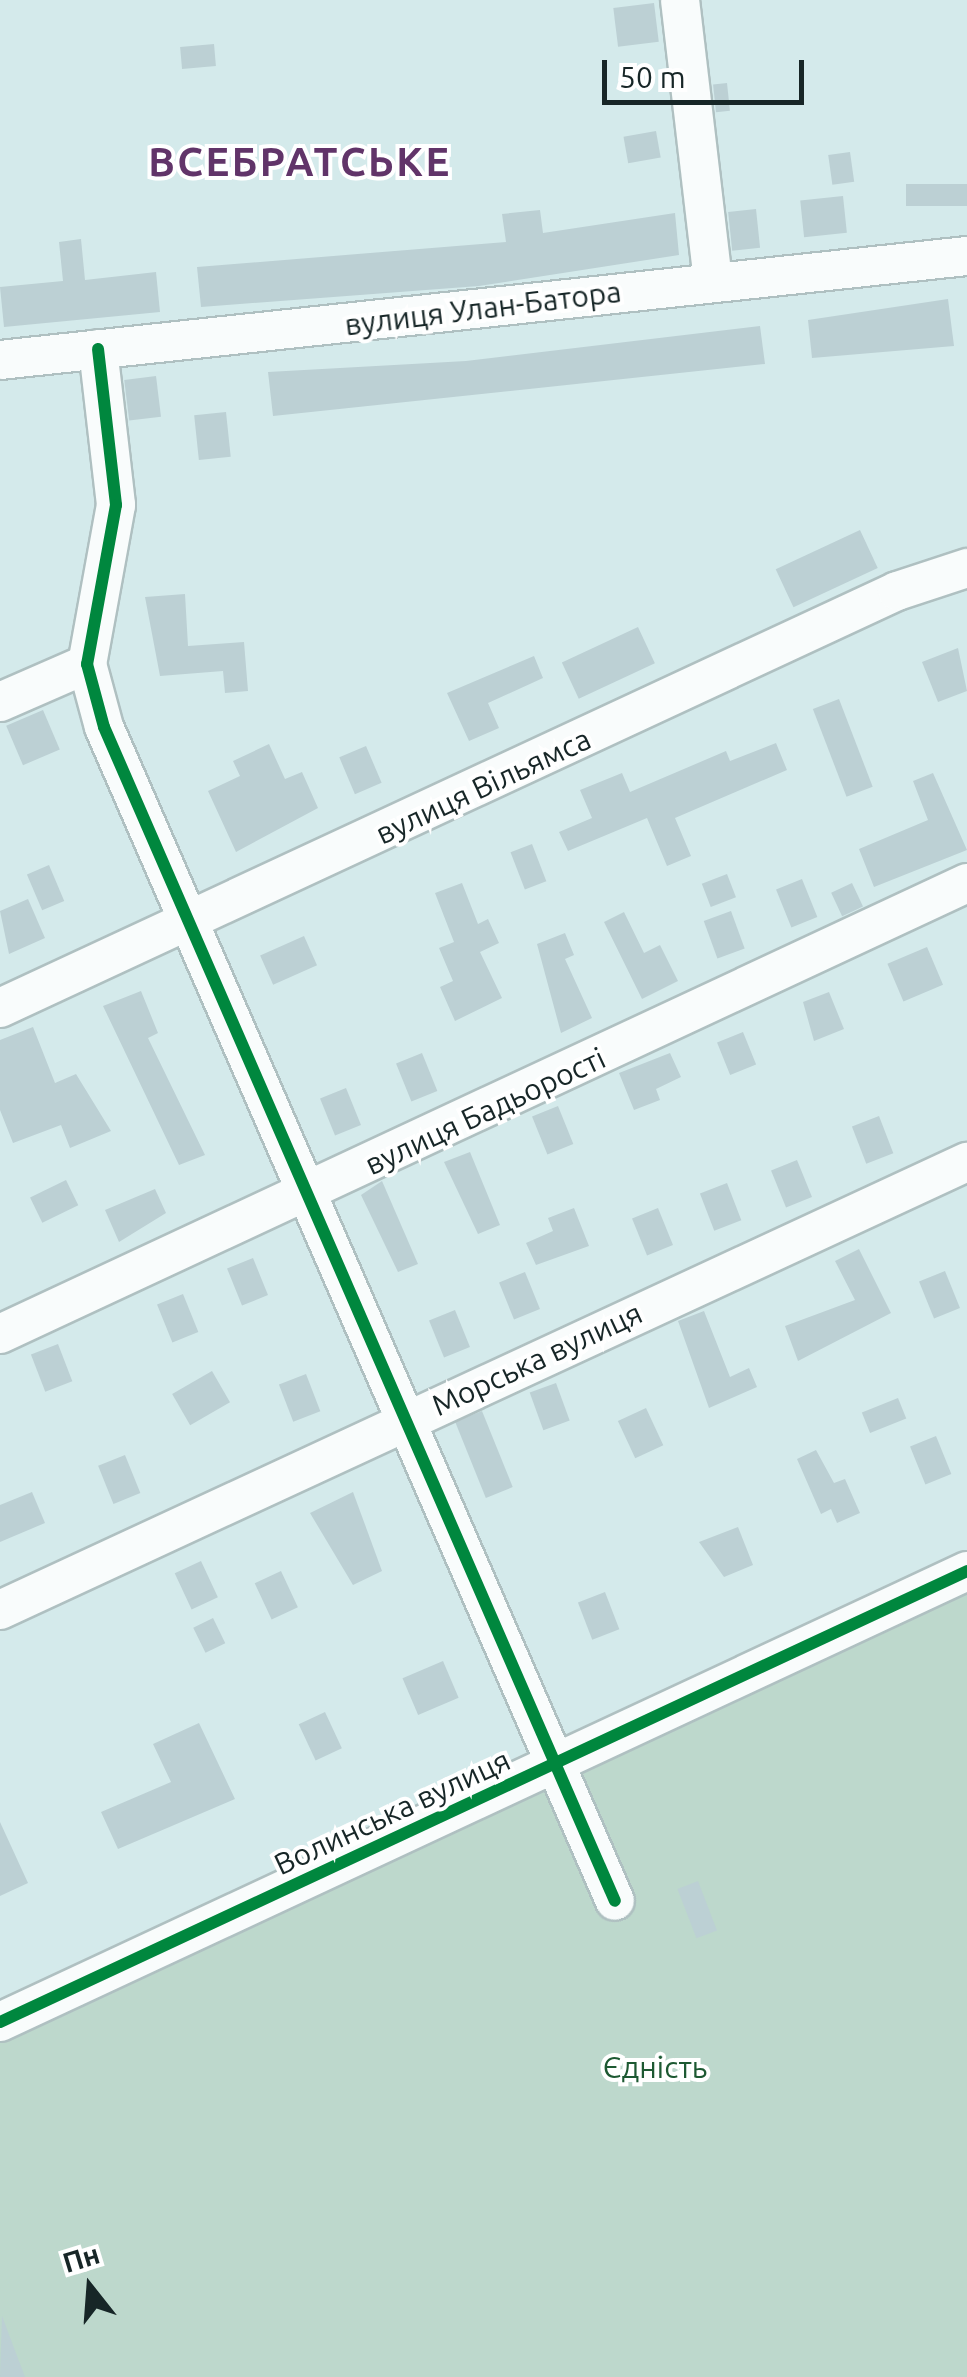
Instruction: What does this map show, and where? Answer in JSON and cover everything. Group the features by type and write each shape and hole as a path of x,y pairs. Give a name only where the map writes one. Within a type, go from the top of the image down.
{"street":[{"path":"680,0 712,281"},
{"name":"вулиця Улан-Батора","path":"0,360 967,256"},
{"path":"98,349 116,504 87,664 143,830 192,924 302,1195 550,1766 614,1901"},
{"name":"вулиця Вільямса","path":"0,1008 192,924 898,591 967,568"},
{"path":"0,702 87,664"},
{"name":"вулиця Бадьорості","path":"0,1334 967,883"},
{"name":"Морська вулиця","path":"0,1610 967,1162"},
{"name":"Волинська вулиця","path":"0,2022 967,1570"}],"green space":[{"name":"Єдність","path":"967,1580 967,2377 0,2377 0,2030"}],"building":[{"path":"654,3 659,42 618,47 613,8"},
{"path":"214,44 216,66 182,69 180,47"},
{"path":"727,83 730,111 716,112 713,84"},
{"path":"656,131 661,158 628,163 624,137"},
{"path":"850,152 854,182 832,185 828,155"},
{"path":"906,184 967,184 967,206 906,206"},
{"path":"843,196 847,233 804,237 800,200"},
{"path":"756,209 760,248 732,251 728,212"},
{"path":"540,210 543,233 675,213 679,255 479,286 201,307 197,267 506,242 502,214"},
{"path":"81,239 85,280 156,272 160,312 4,327 0,287 63,281 59,242"},
{"path":"948,299 954,346 812,358 808,320"},
{"path":"760,326 765,364 273,416 268,372 466,361"},
{"path":"156,376 161,417 129,421 124,380"},
{"path":"226,412 231,457 199,460 194,415"},
{"path":"860,530 878,568 793,607 776,569"},
{"path":"185,594 188,646 244,642 248,691 225,693 223,671 160,676 145,597"},
{"path":"638,627 655,663 579,699 562,662"},
{"path":"958,648 967,691 938,702 922,662"},
{"path":"534,656 543,678 488,703 499,728 469,741 447,693"},
{"path":"839,699 873,787 847,797 813,709"},
{"path":"43,710 60,750 23,765 6,726"},
{"path":"776,743 787,770 675,818 691,856 667,866 647,818 568,851 559,832 592,818 580,790 622,773 630,792 726,751 730,761"},
{"path":"269,744 285,779 302,772 318,808 236,852 208,791 240,776 233,761"},
{"path":"366,746 382,783 355,794 339,757"},
{"path":"933,773 967,850 874,887 859,849 928,820 913,781"},
{"path":"532,844 546,881 525,890 511,852"},
{"path":"49,865 64,901 42,910 27,874"},
{"path":"727,874 736,897 711,907 702,884"},
{"path":"802,879 817,917 791,928 776,889"},
{"path":"462,883 478,924 488,919 499,943 480,952 502,998 455,1021 440,987 453,981 439,948 454,942 435,893"},
{"path":"852,883 863,907 842,916 831,893"},
{"path":"28,899 45,938 9,954 0,911"},
{"path":"731,911 745,949 717,959 704,921"},
{"path":"624,912 644,953 660,945 678,981 642,999 604,922"},
{"path":"565,933 574,955 565,959 592,1018 561,1033 537,944"},
{"path":"304,936 317,965 273,985 260,956"},
{"path":"927,947 943,985 903,1002 887,964"},
{"path":"141,991 158,1033 148,1038 205,1155 179,1165 103,1006"},
{"path":"829,992 844,1029 814,1041 803,1002"},
{"path":"33,1027 55,1083 76,1074 111,1131 70,1148 61,1125 13,1143 0,1110 0,1040"},
{"path":"743,1032 756,1064 730,1075 717,1042"},
{"path":"422,1053 437,1091 411,1102 396,1063"},
{"path":"670,1053 681,1077 656,1089 660,1100 634,1110 619,1073"},
{"path":"346,1088 361,1125 335,1136 320,1098"},
{"path":"558,1106 573,1144 547,1155 532,1116"},
{"path":"879,1116 893,1153 866,1164 852,1126"},
{"path":"470,1152 500,1225 478,1234 444,1162"},
{"path":"797,1160 812,1197 786,1208 771,1170"},
{"path":"66,1180 78,1205 42,1223 30,1198"},
{"path":"382,1181 418,1264 398,1272 361,1195"},
{"path":"727,1183 741,1220 714,1231 700,1193"},
{"path":"155,1189 166,1213 119,1242 105,1210"},
{"path":"574,1208 589,1246 536,1265 526,1243 553,1231 548,1218"},
{"path":"658,1208 673,1245 647,1256 632,1218"},
{"path":"859,1249 891,1313 798,1361 785,1326 855,1300 835,1261"},
{"path":"253,1258 268,1295 242,1306 227,1268"},
{"path":"945,1271 960,1308 934,1319 919,1281"},
{"path":"525,1272 540,1309 514,1320 499,1282"},
{"path":"183,1294 198,1332 172,1343 157,1304"},
{"path":"455,1310 470,1347 444,1358 429,1320"},
{"path":"704,1311 730,1377 749,1368 757,1387 709,1408 678,1321"},
{"path":"58,1344 72,1381 45,1392 31,1354"},
{"path":"212,1371 230,1402 190,1425 172,1394"},
{"path":"306,1374 320,1411 293,1422 279,1384"},
{"path":"556,1383 570,1421 543,1430 530,1393"},
{"path":"898,1398 906,1418 870,1433 862,1413"},
{"path":"646,1408 663,1445 635,1458 618,1421"},
{"path":"482,1411 513,1487 486,1498 455,1422"},
{"path":"936,1436 951,1474 925,1485 910,1446"},
{"path":"816,1450 834,1483 845,1479 860,1513 837,1523 831,1509 821,1514 797,1459"},
{"path":"125,1455 140,1493 113,1504 98,1466"},
{"path":"32,1492 45,1523 0,1542 0,1505"},
{"path":"353,1492 382,1571 353,1585 310,1513"},
{"path":"738,1527 753,1565 724,1577 699,1542"},
{"path":"201,1561 218,1597 192,1610 175,1573"},
{"path":"281,1571 298,1607 272,1620 255,1583"},
{"path":"605,1592 619,1629 592,1640 578,1602"},
{"path":"213,1618 225,1643 206,1653 193,1628"},
{"path":"443,1661 459,1698 418,1715 402,1678"},
{"path":"325,1712 342,1748 316,1761 299,1724"},
{"path":"199,1723 235,1799 118,1849 101,1812 171,1782 153,1744"},
{"path":"0,1822 28,1883 0,1896"},
{"path":"698,1881 717,1930 696,1938 677,1889"},
{"path":"2,2316 25,2377 0,2377"}],"cycle path":[{"path":"98,349 116,505 87,664 104,727 615,1901"},
{"path":"0,2022 967,1571"}],"district":[{"name":"ВСЕБРАТСЬКЕ","path":"300,162"}]}
